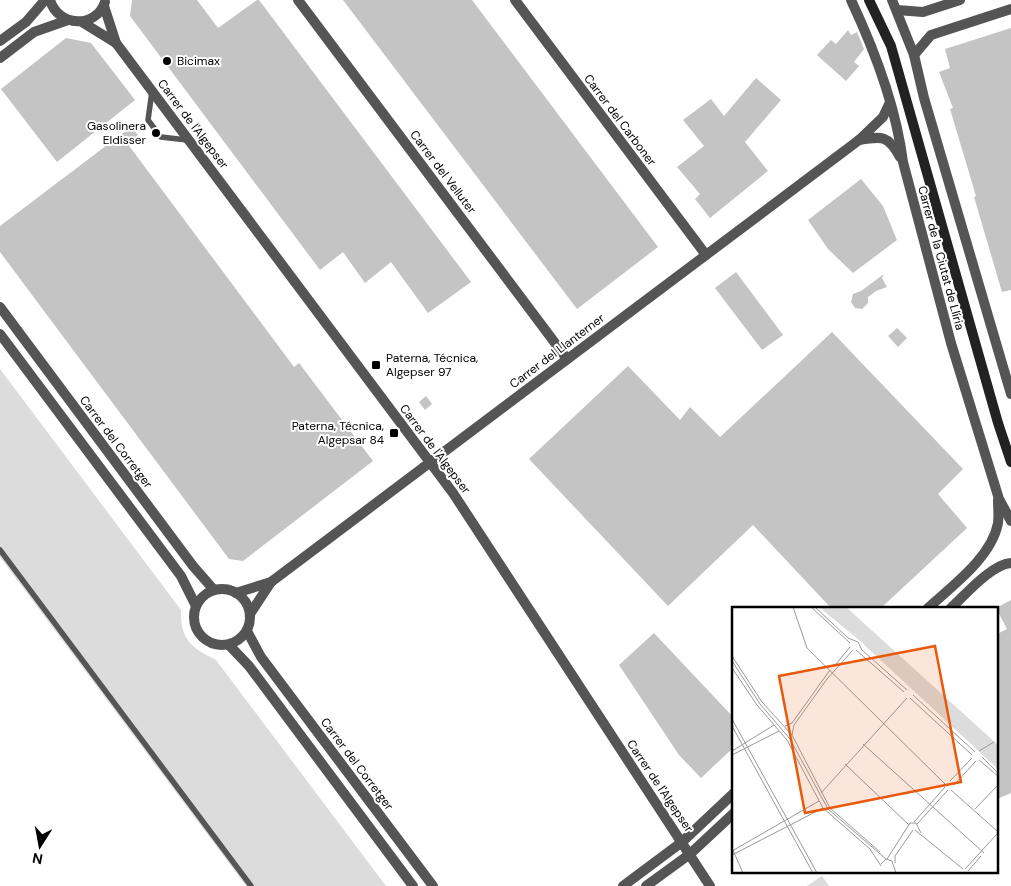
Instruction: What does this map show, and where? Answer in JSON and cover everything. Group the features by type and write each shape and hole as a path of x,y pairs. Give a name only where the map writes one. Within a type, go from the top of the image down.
{"street":[{"path":"0,41 26,22 45,0"},
{"path":"50,0 55,10 61,16 68,20 82,22 116,43"},
{"name":"Carrer del Velluter","path":"298,0 567,359"},
{"name":"Carrer del Carboner","path":"515,0 706,255"},
{"name":"Carrer de la Ciutat de Llíria","path":"850,0 873,48 890,102 903,162 951,343 998,499 1011,521"},
{"name":"Carrer de la Ciutat de Llíria","path":"869,0 891,46 998,423 1011,462"},
{"path":"892,0 914,55 924,98 1011,394"},
{"path":"896,10 923,12 960,0"},
{"path":"82,22 98,14 105,3"},
{"path":"105,3 116,43"},
{"path":"914,55 931,35 1011,9"},
{"path":"0,58 34,32 68,20"},
{"name":"Carrer de l'Algepser","path":"116,43 453,493 710,886"},
{"name":"Carrer del Llanterner","path":"236,593 271,582 859,140 883,117 890,102"},
{"path":"859,140 878,136 892,143 903,162"},
{"name":"Carrer del Corretger","path":"0,307 193,566 214,590"},
{"path":"0,334 182,576 196,606"},
{"path":"929,607 976,563 991,543 998,524 998,499"},
{"path":"952,607 988,574 1004,563 1011,563"},
{"name":"Carrer del Llanterner","path":"250,614 271,582"},
{"path":"222,589 236,593 248,606 250,623 247,631 236,642 229,645 211,644 203,639 194,624 196,606 207,594 214,590 222,589"},
{"name":"Carrer del Corretger","path":"247,631 260,657 433,886"},
{"path":"229,645 249,666 413,886"},
{"path":"623,886 682,842 732,795"},
{"path":"646,886 690,854 732,815"}],"lane":[{"path":"152,91 148,120 157,132 161,137 189,140"},
{"path":"0,550 251,886"}],"shaded area":[{"path":"0,369 181,610 183,629 189,642 216,660 386,886 246,886 0,557"},
{"path":"822,876 829,886 807,886"}],"building":[{"path":"132,0 197,0 218,28 259,0 471,282 428,313 391,262 365,283 343,252 320,270 130,16"},
{"path":"343,0 472,0 658,247 577,309"},
{"path":"1011,28 1011,290 1002,292 950,109 953,108 939,72 950,68 945,49"},
{"path":"848,30 851,35 857,32 864,49 854,62 859,66 846,81 817,55 831,40 836,44"},
{"path":"66,38 91,43 135,100 57,162 1,89"},
{"path":"756,78 781,100 745,142 768,171 710,218 695,199 700,194 677,167 704,146 683,120 711,99 724,116"},
{"path":"131,127 138,135 127,143 294,367 299,363 373,461 243,561 229,559 0,252 0,226"},
{"path":"861,179 883,206 897,240 853,273 828,249 808,220"},
{"path":"736,272 783,335 762,350 715,288"},
{"path":"884,274 882,278 887,287 876,291 868,297 868,303 862,309 855,308 851,302 853,294 861,291"},
{"path":"897,328 907,338 898,347 888,336"},
{"path":"832,332 963,469 938,494 967,528 882,607 830,607 753,525 668,606 529,459 628,366 680,420 690,407 720,437"},
{"path":"426,396 432,404 425,410 419,402"},
{"path":"1011,600 1011,793 998,799 998,634 1007,629 998,612 998,607"},
{"path":"654,633 732,716 732,749 701,778 679,755 619,665"}],"place":[{"name":"Bicimax","path":"167,61"},
{"name":"Gasolinera Eldisser","path":"156,133"},
{"name":"Paterna, Técnica, Algepser 97","path":"376,365"},
{"name":"Paterna, Técnica, Algepsar 84","path":"394,433"}]}
